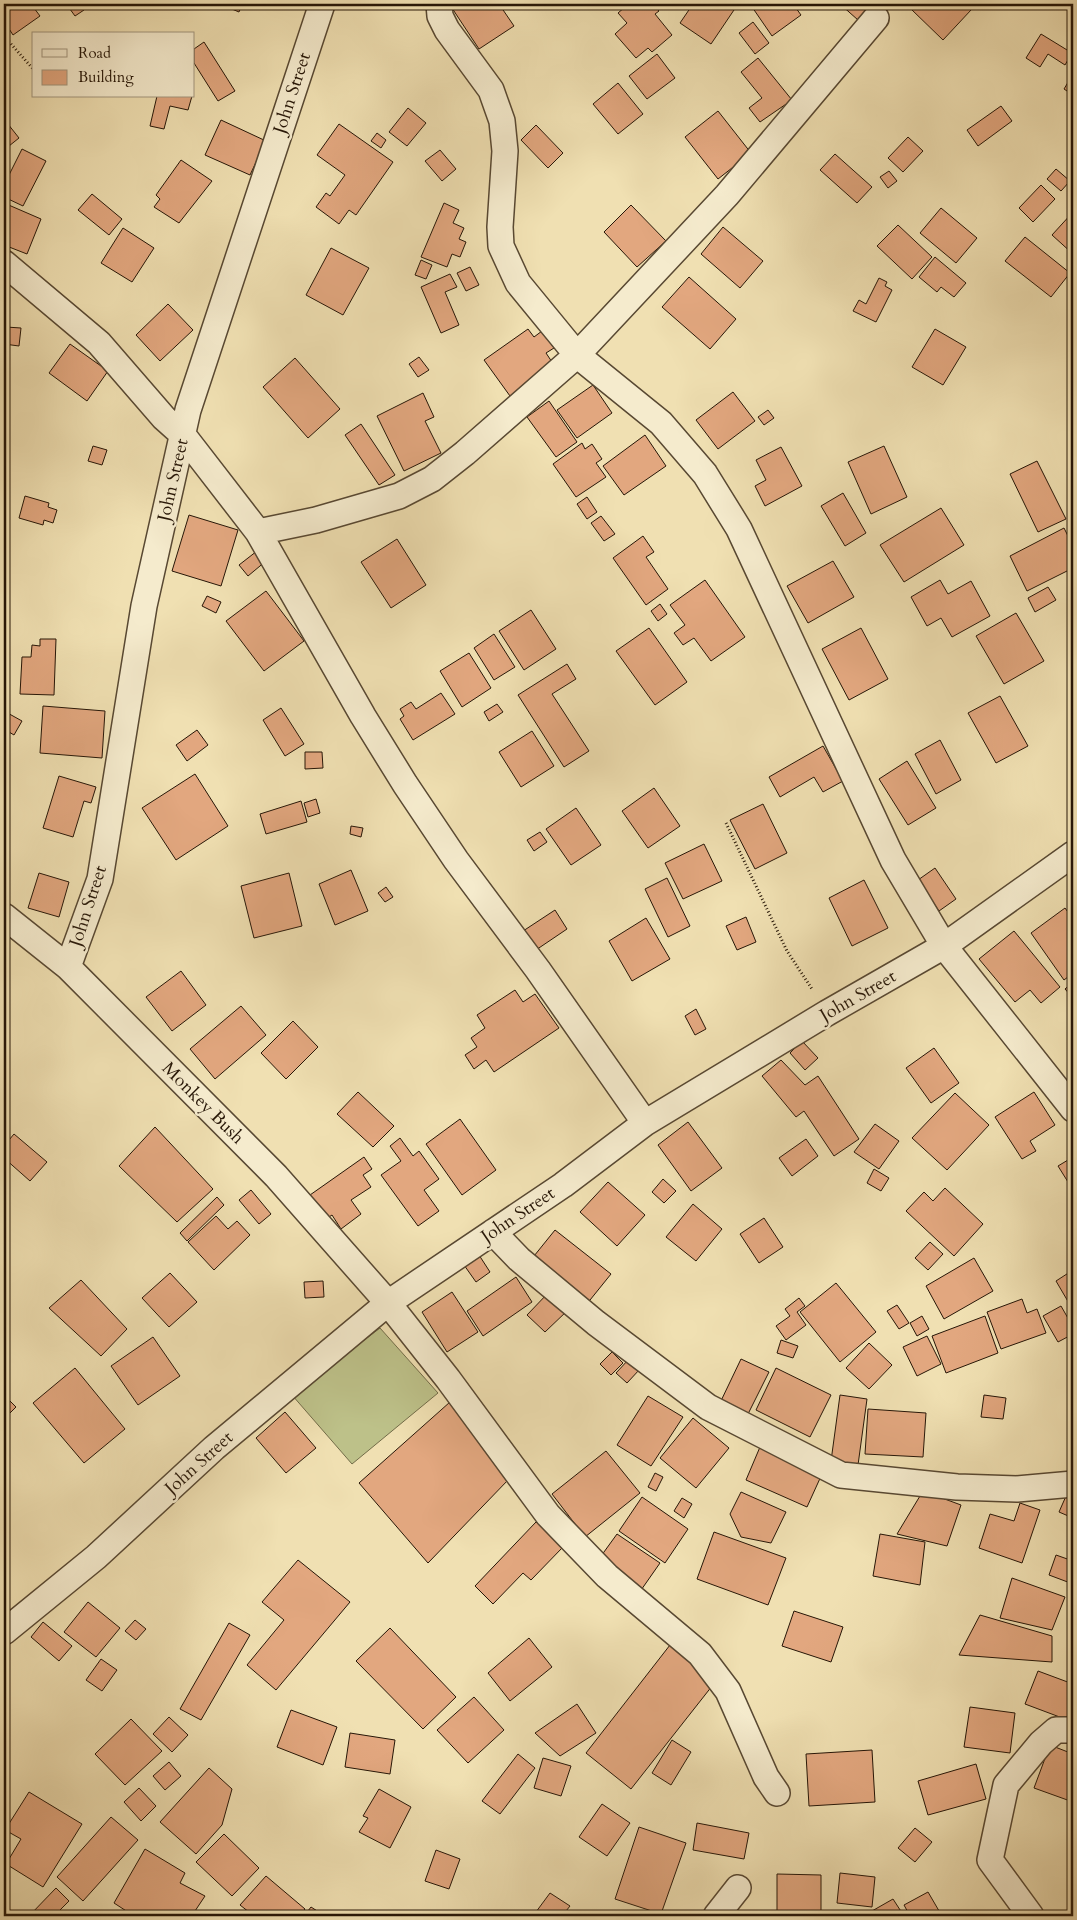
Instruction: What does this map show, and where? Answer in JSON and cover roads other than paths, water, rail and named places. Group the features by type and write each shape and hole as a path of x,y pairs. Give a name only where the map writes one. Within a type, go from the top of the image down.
{"street":[{"name":"John Street","path":"68,967 100,878 144,606 188,410 322,4"},
{"path":"439,4 440,16 447,30 491,90 502,121 505,151 500,227 501,246 507,263 518,283 577,356 661,423 705,474 739,529 892,860 944,946 1073,1109"},
{"path":"258,532 316,520 399,496 432,479 466,453 577,356 727,195 876,18"},
{"path":"4,263 99,343 164,418 183,435 258,532 364,716 411,792 456,860 538,970 645,1123"},
{"name":"John Street","path":"4,1632 96,1557 214,1448 388,1303 563,1185 645,1123 827,1013 944,946 1073,854"},
{"name":"Monkey Bush","path":"4,916 68,967 276,1176 388,1303 448,1378 548,1515 607,1576 700,1654 728,1691 766,1777 777,1793"},
{"path":"493,1232 519,1259 596,1323 708,1407 841,1475 1000,1488 1073,1484"},
{"path":"1031,1916 990,1860 1006,1785 1041,1743 1056,1730 1073,1730"},
{"path":"716,1916 738,1888"}]}
